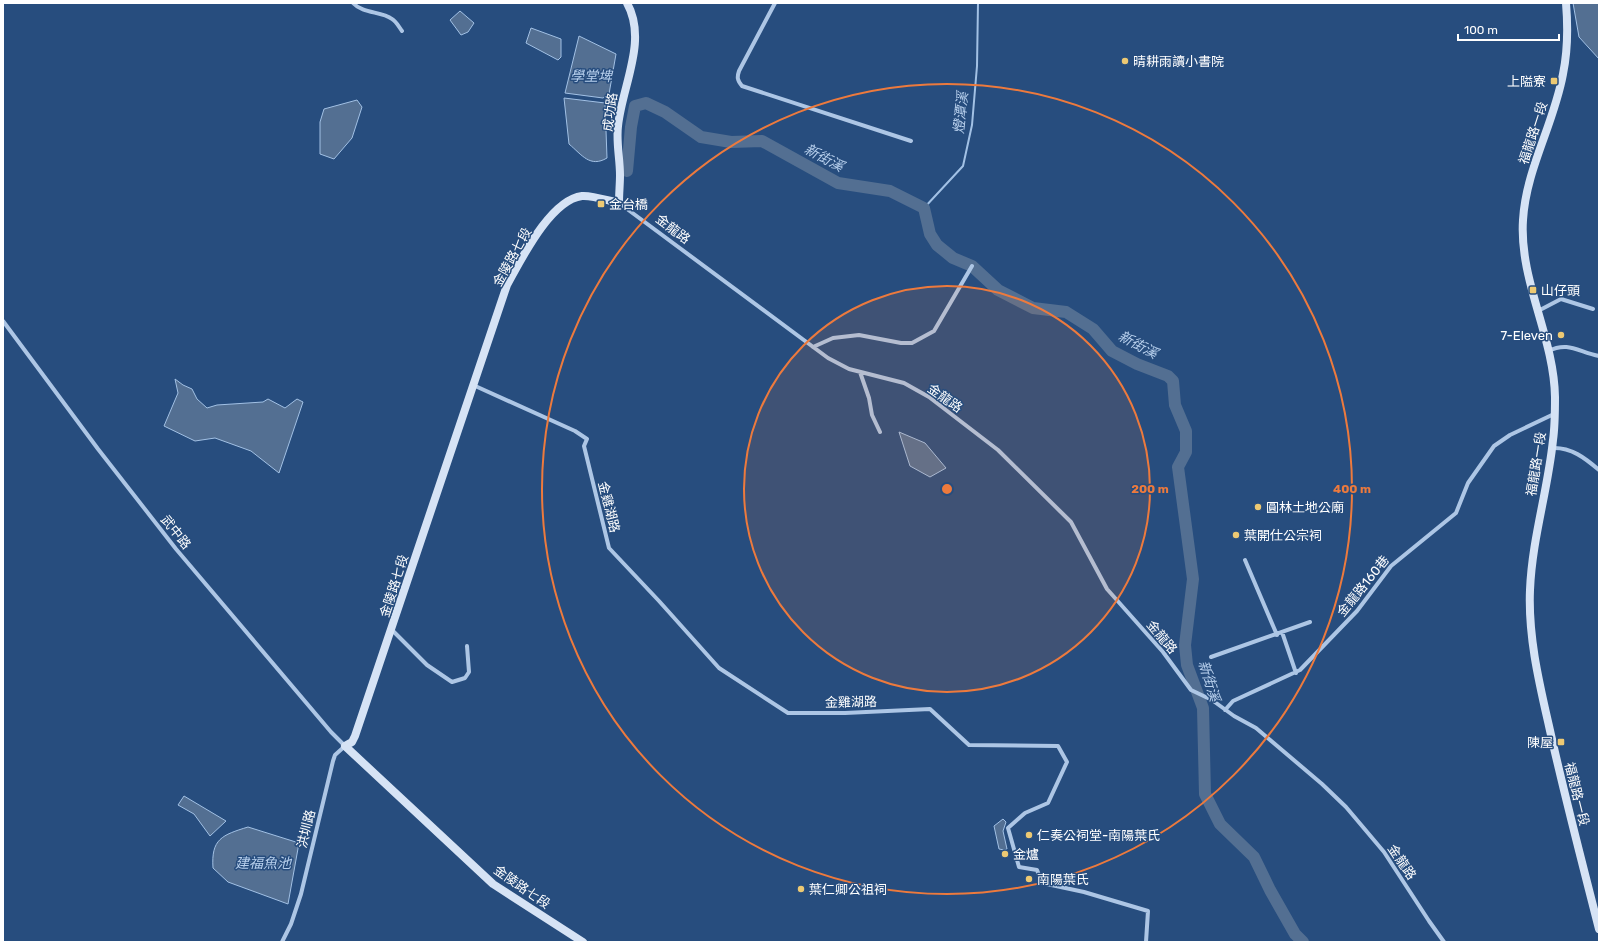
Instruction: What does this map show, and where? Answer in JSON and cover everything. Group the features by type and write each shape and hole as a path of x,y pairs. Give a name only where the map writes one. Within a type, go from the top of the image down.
{"street":[{"path":"354,3 356,6 387,16 394,20 402,31"},
{"name":"成功路","path":"619,202 620,167 618,127 622,98 635,43 636,31 634,19 627,3"},
{"path":"775,3 739,71 737,77 738,82 742,86 911,141"},
{"name":"福龍路一段","path":"1566,3 1569,29 1563,75 1530,179 1523,220 1523,239 1526,262 1551,364 1555,395 1552,448 1537,525 1530,591 1535,656 1554,747 1599,929"},
{"name":"金陵路七段","path":"583,942 493,884 345,746 352,742 355,736 392,630 507,285 533,240 552,215 562,206 582,196 619,202"},
{"name":"金龍路","path":"619,202 828,358 849,369 904,383 928,397 998,450 1071,522 1108,589 1163,652 1191,690 1212,700 1234,716 1256,728 1322,784 1346,807 1384,852 1444,942"},
{"path":"813,347 832,338 859,335 901,343 912,343 934,331 972,266"},
{"path":"1538,312 1561,299 1593,309"},
{"name":"武中路","path":"3,321 98,449 176,549 331,732 345,746"},
{"path":"1548,351 1563,346 1599,356"},
{"path":"860,372 869,398 872,415 880,432"},
{"name":"金雞湖路","path":"473,385 575,431 588,440 584,446 609,548 719,668 788,713 845,713 930,709 969,745 1058,746 1067,762 1048,803 1025,812 1008,828 1019,867 1037,870 1042,883 1084,892 1148,911 1146,942"},
{"name":"金龍路160巷","path":"1225,710 1233,701 1296,673 1326,645 1357,611 1391,566 1456,513 1468,483 1494,446 1506,438 1554,414"},
{"path":"1552,448 1562,448 1583,457 1599,470"},
{"path":"1245,560 1277,635"},
{"path":"1211,657 1277,635 1310,622"},
{"path":"392,630 427,665 452,682 465,678 469,672 467,646"},
{"path":"1282,632 1296,673"},
{"name":"洪圳路","path":"282,942 291,924 300,894 333,761 335,755 345,746"}],"water":[{"path":"1573,3 1599,3 1599,59 1579,37"},
{"path":"460,11 474,23 468,32 461,35 450,20"},
{"path":"531,28 561,39 561,57 558,60 526,43"},
{"name":"學堂埤","path":"579,36 616,54 609,94 603,98 565,93"},
{"path":"564,98 605,103 607,158 596,162 591,161 582,156 569,144"},
{"path":"357,100 362,107 352,138 334,159 320,154 320,122 324,109"},
{"path":"175,379 192,389 197,399 207,408 217,405 263,402 268,399 285,408 297,399 303,402 279,473 251,451 215,438 195,441 164,426 178,393"},
{"path":"899,432 925,443 946,468 930,477 910,466"},
{"path":"184,796 226,821 210,836 194,814 178,805"},
{"path":"1003,819 1006,822 1003,831 1007,849 1004,850 999,849 994,826"},
{"name":"建福魚池","path":"248,827 299,843 288,904 228,882 213,868 214,850 216,844 225,836"}],"waterway":[{"name":"燈潭溪","path":"924,208 963,166 972,125 977,66 978,3"},
{"name":"新街溪","path":"627,171 631,127 635,106 646,103 665,112 701,137 731,142 762,141 838,183 890,191 924,208 930,234 937,245 953,258 972,266 998,290 1033,308 1066,312 1093,329 1112,351 1137,364 1168,376 1173,381 1175,405 1186,431 1186,452 1178,467 1193,579 1185,645 1187,665 1203,708 1205,794 1220,824 1254,857 1270,890 1295,934 1303,942"}],"place":[{"name":"晴耕雨讀小書院","path":"1125,61"},
{"name":"上隘寮","path":"1554,81"},
{"name":"金台橋","path":"601,204"},
{"name":"山仔頭","path":"1533,290"},
{"name":"7-Eleven","path":"1561,335"},
{"name":"圓林土地公廟","path":"1258,507"},
{"name":"葉開仕公宗祠","path":"1236,535"},
{"name":"陳屋","path":"1561,742"},
{"name":"仁奏公祠堂-南陽葉氏","path":"1029,835"},
{"name":"金爐","path":"1005,854"},
{"name":"南陽葉氏","path":"1029,879"},
{"name":"葉仁卿公祖祠","path":"801,889"}]}
